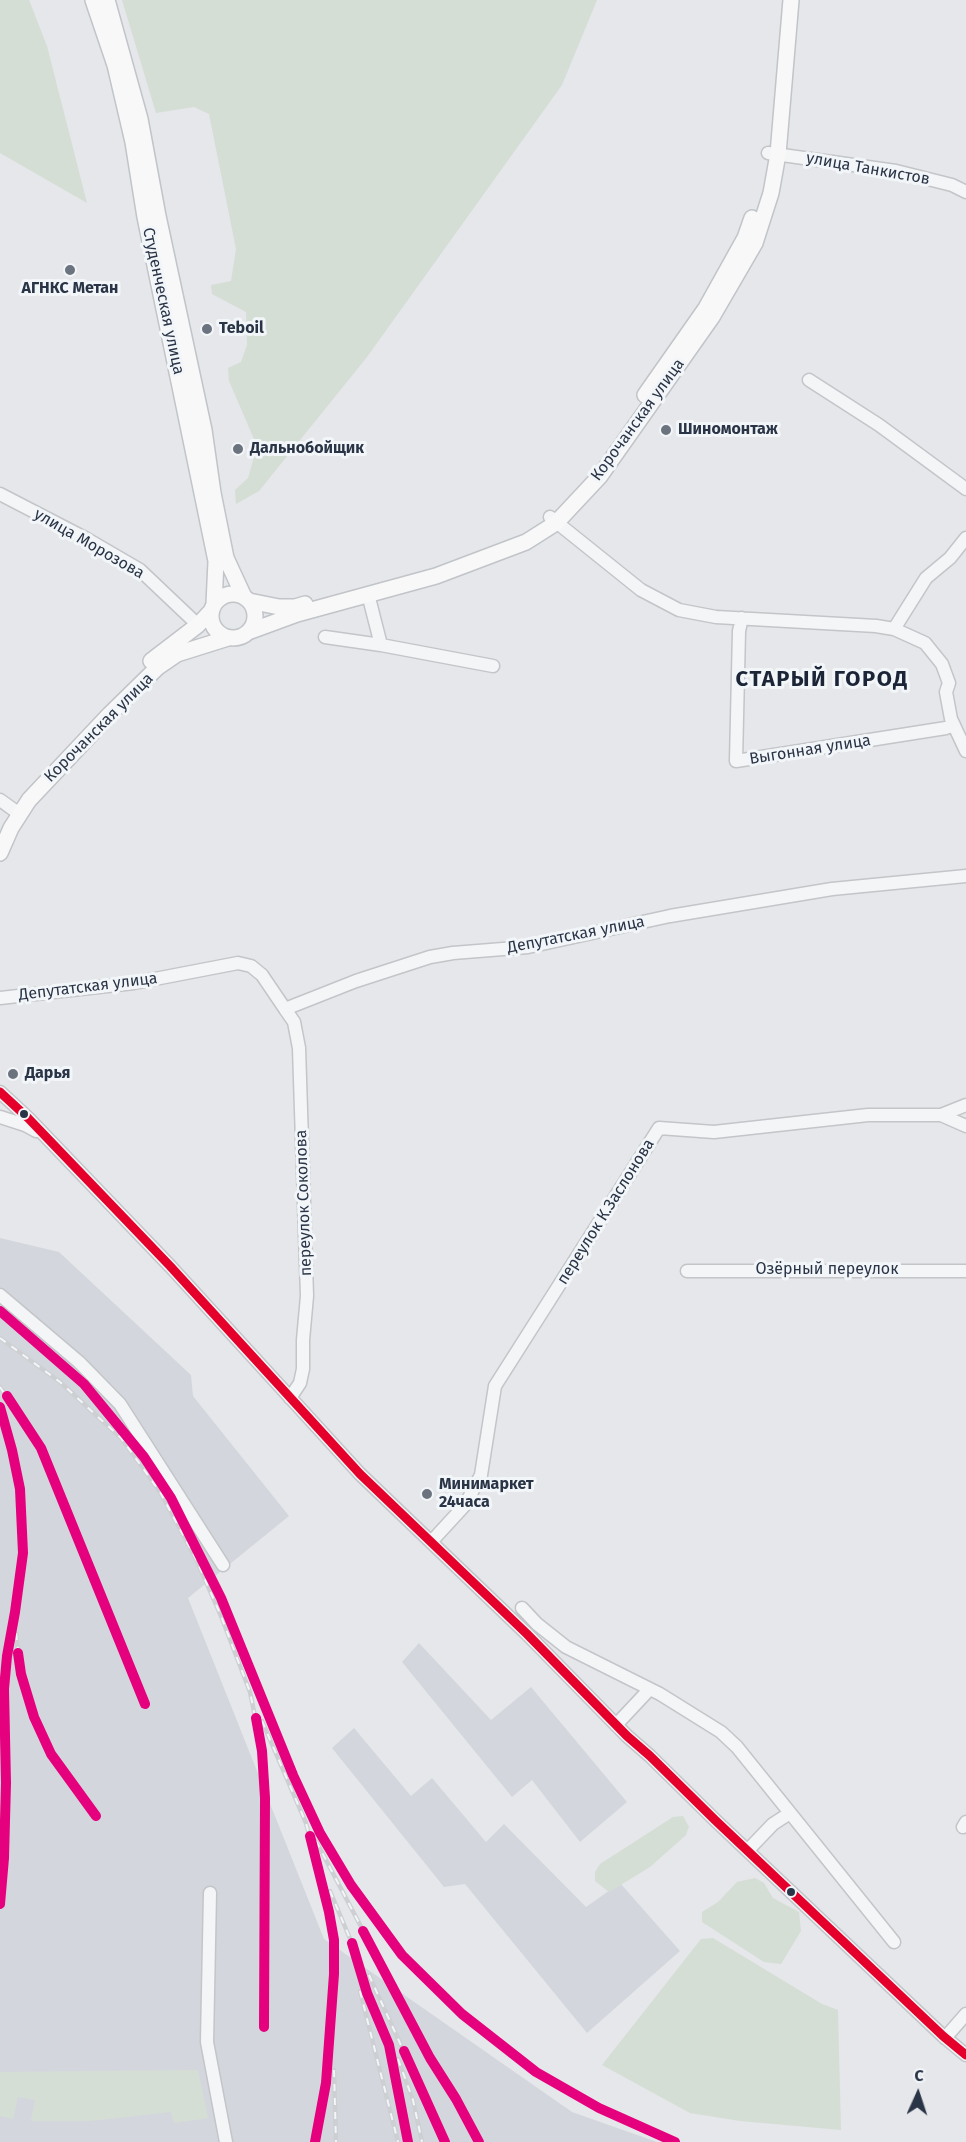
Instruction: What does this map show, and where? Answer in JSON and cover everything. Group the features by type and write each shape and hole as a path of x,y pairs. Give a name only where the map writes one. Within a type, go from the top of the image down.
{"main road":[{"name":"Студенческая улица","path":"93,0 115,65 133,142 145,217 216,561 212,608"},
{"name":"Студенческая улица","path":"107,0 140,119 158,216 204,430 213,494 226,558 246,599"},
{"name":"Корочанская улица","path":"248,632 297,614 435,576 526,542 600,476 712,317 755,243 771,193 782,0"},
{"name":"Корочанская улица","path":"773,154 791,0"},
{"name":"Корочанская улица","path":"246,599 263,605 295,607 433,568 521,535 553,520"},
{"path":"231,594 246,599 253,607 255,620 248,632 236,638 228,638 216,631 210,618 212,608 218,599 231,594"},
{"name":"Корочанская улица","path":"0,836 14,810 41,772 102,708 159,654 198,626 212,608"},
{"name":"Корочанская улица","path":"0,853 11,828 29,800 158,667 177,654 228,638"}],"street":[{"name":"улица Танкистов","path":"773,154 896,171 952,185 966,192"},
{"path":"808,380 879,424 966,489"},
{"name":"улица Морозова","path":"0,494 85,538 140,570 198,626"},
{"path":"553,520 641,590 679,610 742,618 894,629 925,643 942,664 949,683 946,692 949,712 966,751"},
{"path":"894,629 926,578 950,558 966,538"},
{"path":"368,594 381,645"},
{"name":"Выгонная улица","path":"742,618 739,632 739,712 736,761 954,725"},
{"path":"325,637 493,666"},
{"path":"0,800 14,810"},
{"name":"Депутатская улица","path":"0,998 134,983 238,963 251,966 262,975 285,1009 367,977 453,952 528,947 670,916 832,889 966,876"},
{"name":"переулок Соколова","path":"285,1009 294,1022 299,1048 307,1296 303,1369 300,1383 290,1398"},
{"path":"0,1092 28,1118 170,1266 360,1474 527,1634 616,1725 945,2038 966,2055"},
{"name":"переулок К.Заслонова","path":"431,1542 465,1504 481,1476 495,1386 659,1128 714,1132 868,1115 941,1115 966,1105"},
{"name":"переулок К.Заслонова","path":"941,1115 966,1126"},
{"path":"0,1117 25,1125 42,1134"},
{"name":"Озёрный переулок","path":"687,1270 966,1271"},
{"path":"0,1295 79,1362 120,1404 224,1565"},
{"path":"522,1608 537,1624 566,1647 660,1694 721,1732 737,1747 894,1942"},
{"path":"527,1634 537,1624"},
{"path":"616,1725 646,1693"},
{"path":"748,1851 773,1824 790,1813"},
{"path":"210,1893 207,2042 225,2142"},
{"path":"945,2038 966,2014"}],"shaded area":[{"path":"0,0 29,0 47,46 87,203 0,153"},
{"path":"122,0 597,0 562,85 367,357 259,491 236,504 235,490 248,478 257,446 229,381 228,368 241,362 247,345 246,312 212,294 211,285 231,281 236,249 209,114 194,107 156,113"},
{"path":"0,1238 59,1252 191,1375 193,1396 289,1516 188,1598 324,1939 572,2112 657,2142 0,2142"},
{"path":"419,1643 491,1720 531,1687 627,1802 580,1842 532,1780 512,1797 402,1662"},
{"path":"354,1728 411,1796 432,1778 486,1842 504,1824 586,1907 620,1883 680,1951 587,2033 465,1884 444,1887 332,1748"},
{"path":"683,1816 689,1827 686,1835 650,1867 609,1892 595,1881 595,1872 600,1864 673,1817"},
{"path":"755,1878 764,1883 773,1898 799,1912 801,1931 781,1964 764,1962 702,1922 702,1912 718,1902 737,1882"},
{"path":"713,1938 822,2004 838,2010 841,2130 740,2121 690,2113 602,2065 701,1939"},
{"path":"198,2070 208,2118 174,2123 171,2112 90,2121 31,2121 35,2100 18,2097 13,2119 0,2116 0,2072"}],"railway":[{"path":"0,1338 60,1382 121,1438 160,1492 196,1559 221,1616 250,1692 262,1751 265,1798 264,2027"},
{"path":"0,1387 41,1448 145,1704"},
{"path":"0,1407 20,1489 23,1553 4,1689 6,1783 0,1904"},
{"path":"16,1633 21,1674 34,1717 51,1754 96,1816"},
{"path":"262,1721 306,1823 334,1940 334,1974 326,2083 315,2142"},
{"path":"316,1841 430,2058 479,2142"},
{"path":"330,1891 356,1953 367,1993 389,2045 408,2142"},
{"path":"369,1975 445,2142"},
{"path":"360,1991 398,2142"},
{"path":"398,2059 413,2100 422,2142"},
{"path":"334,2070 336,2142"}],"transit line":[{"path":"0,1092 28,1118 170,1266 360,1474 527,1634 627,1736 943,2036 966,2055"},
{"path":"0,1311 84,1384 144,1457 171,1498 221,1598 293,1775 320,1833 351,1885 402,1955 462,2014 536,2072 599,2108 675,2142"},
{"path":"7,1396 41,1448 145,1704"},
{"path":"0,1407 20,1489 23,1553 4,1689 6,1783 0,1904"},
{"path":"18,1653 21,1674 34,1717 51,1754 96,1816"},
{"path":"256,1718 262,1751 265,1798 264,2027"},
{"path":"310,1836 334,1940 334,1974 326,2083 315,2142"},
{"path":"363,1931 430,2058 479,2142"},
{"path":"352,1943 367,1993 389,2045 408,2142"},
{"path":"404,2051 445,2142"}],"place":[{"name":"АГНКС Метан","path":"70,270"},
{"name":"Teboil","path":"207,329"},
{"name":"Шиномонтаж","path":"666,430"},
{"name":"Дальнобойщик","path":"238,449"},
{"name":"Дарья","path":"13,1074"},
{"name":"Минимаркет 24часа","path":"427,1494"}],"district":[{"name":"СТАРЫЙ ГОРОД","path":"822,680"}]}
